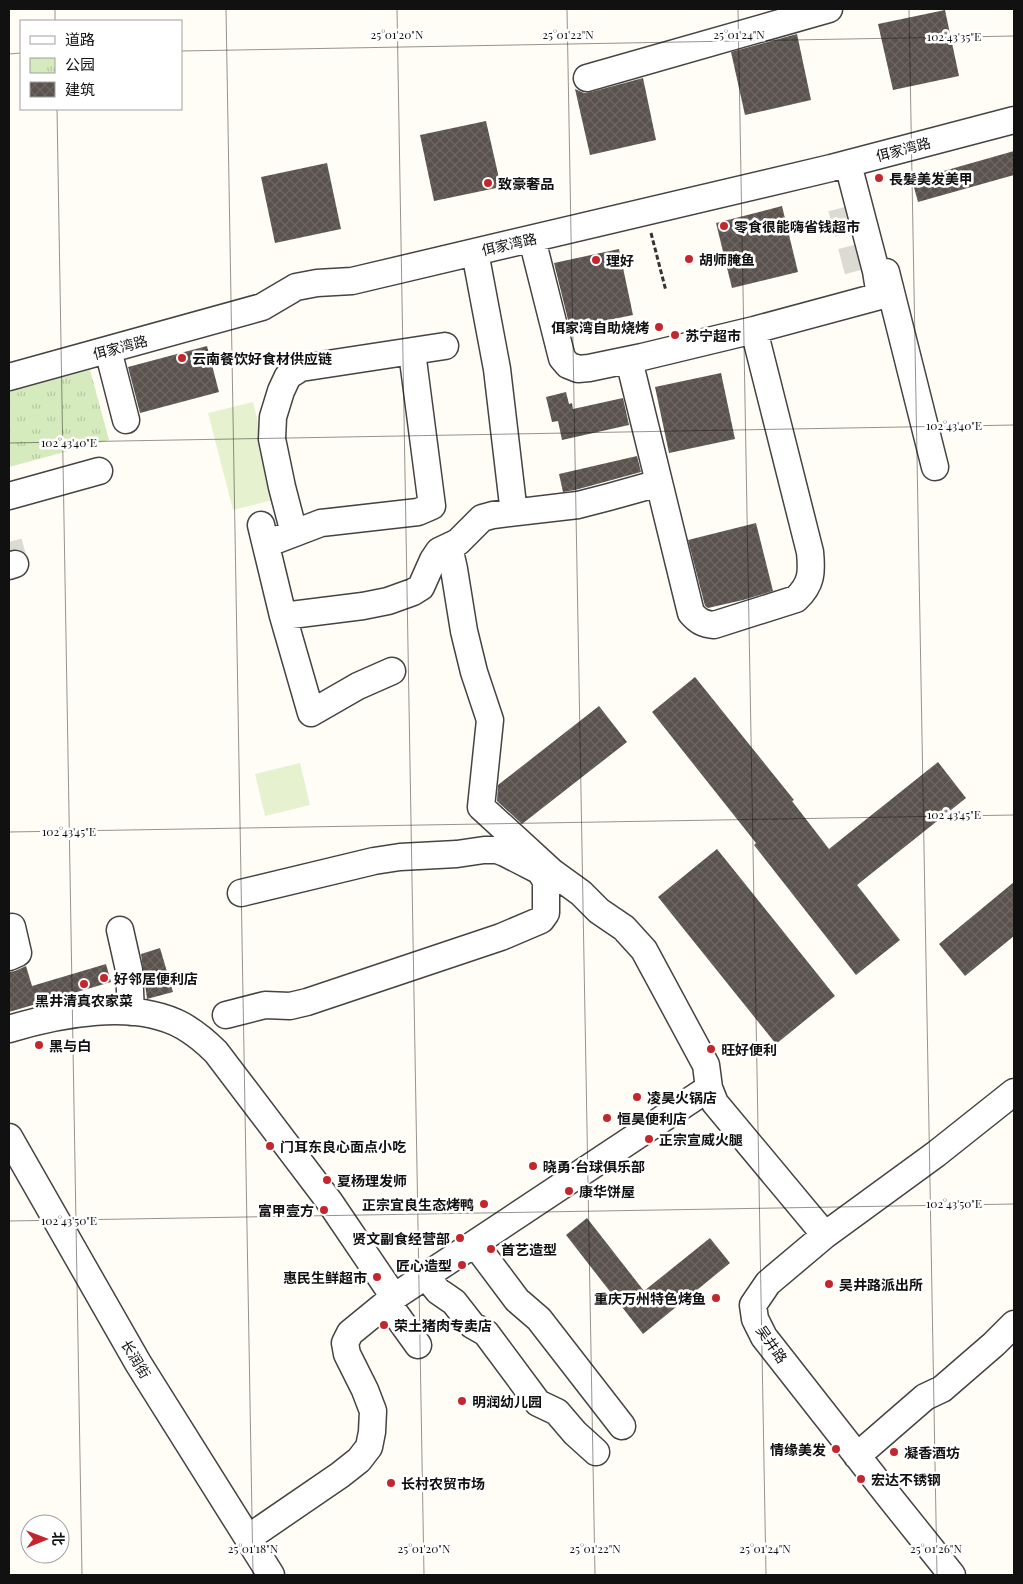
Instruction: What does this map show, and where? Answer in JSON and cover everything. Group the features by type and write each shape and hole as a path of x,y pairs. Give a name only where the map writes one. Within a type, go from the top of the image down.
{"street":[{"path":"587,78 829,9"},
{"name":"佴家湾路","path":"9,377 262,307 296,287 317,283 352,281 467,255 846,164 1014,120"},
{"path":"841,208 846,164"},
{"path":"532,239 562,358 568,365 578,368 589,368 707,348 754,330 880,296 871,252 846,164"},
{"path":"846,164 935,467"},
{"path":"465,298 467,255"},
{"path":"467,255 497,369 513,505"},
{"path":"629,360 691,613 704,624 714,625 796,599 805,591 811,569 810,552 754,330"},
{"path":"294,533 272,439 273,417 288,376 301,368 445,346"},
{"path":"108,350 126,420"},
{"path":"392,671 358,686 311,713 283,616 263,534 294,533 321,523 418,512 432,506 412,352"},
{"path":"9,496 99,471"},
{"path":"283,616 363,606 388,601 413,592 421,587 439,551 458,542 482,518 578,505 660,483"},
{"path":"449,547 464,631 474,672 490,720 481,807 552,872 580,893 599,911 624,928 644,950 706,1066 709,1088 715,1103 825,1236"},
{"path":"226,1015 264,1005 290,1006 426,963 501,937 541,920 546,913 547,906 546,881 540,871 497,850 400,857 374,861 241,893"},
{"path":"547,906 589,901"},
{"path":"9,928 12,926 18,953 9,957"},
{"path":"120,930 129,970 130,1012"},
{"path":"9,1029 58,1016 84,1013 130,1012 163,1017 182,1025 202,1038 216,1052 301,1179 328,1201 418,1345"},
{"path":"248,1538 353,1465 369,1447 373,1411 365,1390 346,1354 345,1343 350,1332 391,1300 433,1262 475,1244 709,1088"},
{"name":"吴井路","path":"952,1575 882,1499 857,1456 764,1336 755,1319 753,1304 768,1283 825,1236 936,1154 1014,1092"},
{"name":"长润街","path":"9,1138 138,1363 271,1575"},
{"path":"475,1244 517,1300 539,1319 622,1426"},
{"path":"433,1262 438,1291 454,1302 472,1324 486,1333 538,1403 557,1412 575,1433 596,1452"},
{"path":"857,1456 925,1397 942,1389 1014,1324"}],"path":[{"path":"654,246 666,291"}],"green space":[{"path":"90,370 109,440 9,467 9,392"},
{"path":"253,402 277,499 233,510 208,413"},
{"path":"300,763 310,805 265,816 255,774"}],"building":[{"path":"945,10 959,76 893,90 878,24"},
{"path":"797,34 811,100 745,115 731,52"},
{"path":"643,78 656,140 590,155 575,89 584,93 591,92"},
{"path":"486,121 501,187 434,201 420,135"},
{"path":"1014,151 1014,175 918,202 912,180"},
{"path":"327,163 341,229 275,243 261,177"},
{"path":"782,206 798,272 732,288 716,223"},
{"path":"619,249 633,315 570,328 554,263"},
{"path":"207,346 219,392 140,413 128,367"},
{"path":"721,373 735,439 669,453 655,387"},
{"path":"566,392 569,404 572,403 573,409 623,398 629,425 562,440 558,421 552,422 546,397"},
{"path":"637,456 641,472 563,492 559,474"},
{"path":"756,523 773,591 708,608 705,606 688,540"},
{"path":"695,677 794,800 792,801 829,849 938,762 966,798 857,885 900,940 856,975 754,845 756,843 652,712"},
{"path":"599,706 627,742 522,824 497,801 498,785"},
{"path":"717,849 835,996 776,1044 658,897"},
{"path":"1014,882 1014,936 965,976 939,944"},
{"path":"160,948 173,992 147,999 141,954"},
{"path":"106,964 111,982 9,1012 9,972 26,966 32,986"},
{"path":"587,1218 644,1291 710,1238 730,1263 643,1334 566,1235"}],"tunnel":[{"path":"841,208 858,273"},
{"path":"9,542 15,564"}],"place":[{"name":"長髪美发美甲","path":"879,178"},
{"name":"致豪奢品","path":"488,183"},
{"name":"零食很能嗨省钱超市","path":"724,226"},
{"name":"胡师腌鱼","path":"689,259"},
{"name":"理好","path":"596,260"},
{"name":"佴家湾自助烧烤","path":"659,327"},
{"name":"苏宁超市","path":"675,335"},
{"name":"云南餐饮好食材供应链","path":"182,358"},
{"name":"好邻居便利店","path":"104,978"},
{"name":"黑井清真农家菜","path":"84,984"},
{"name":"黑与白","path":"39,1045"},
{"name":"旺好便利","path":"711,1049"},
{"name":"凌昊火锅店","path":"637,1097"},
{"name":"恒昊便利店","path":"607,1118"},
{"name":"正宗宣威火腿","path":"649,1139"},
{"name":"门耳东良心面点小吃","path":"270,1146"},
{"name":"晓勇·台球俱乐部","path":"533,1166"},
{"name":"夏杨理发师","path":"327,1180"},
{"name":"康华饼屋","path":"569,1191"},
{"name":"正宗宜良生态烤鸭","path":"484,1204"},
{"name":"富甲壹方","path":"324,1210"},
{"name":"贤文副食经营部","path":"460,1238"},
{"name":"首艺造型","path":"491,1249"},
{"name":"匠心造型","path":"462,1265"},
{"name":"惠民生鲜超市","path":"377,1277"},
{"name":"吴井路派出所","path":"829,1284"},
{"name":"重庆万州特色烤鱼","path":"716,1298"},
{"name":"荣土猪肉专卖店","path":"384,1325"},
{"name":"明润幼儿园","path":"462,1401"},
{"name":"情缘美发","path":"836,1449"},
{"name":"凝香酒坊","path":"894,1452"},
{"name":"宏达不锈钢","path":"861,1479"},
{"name":"长村农贸市场","path":"391,1483"}]}
